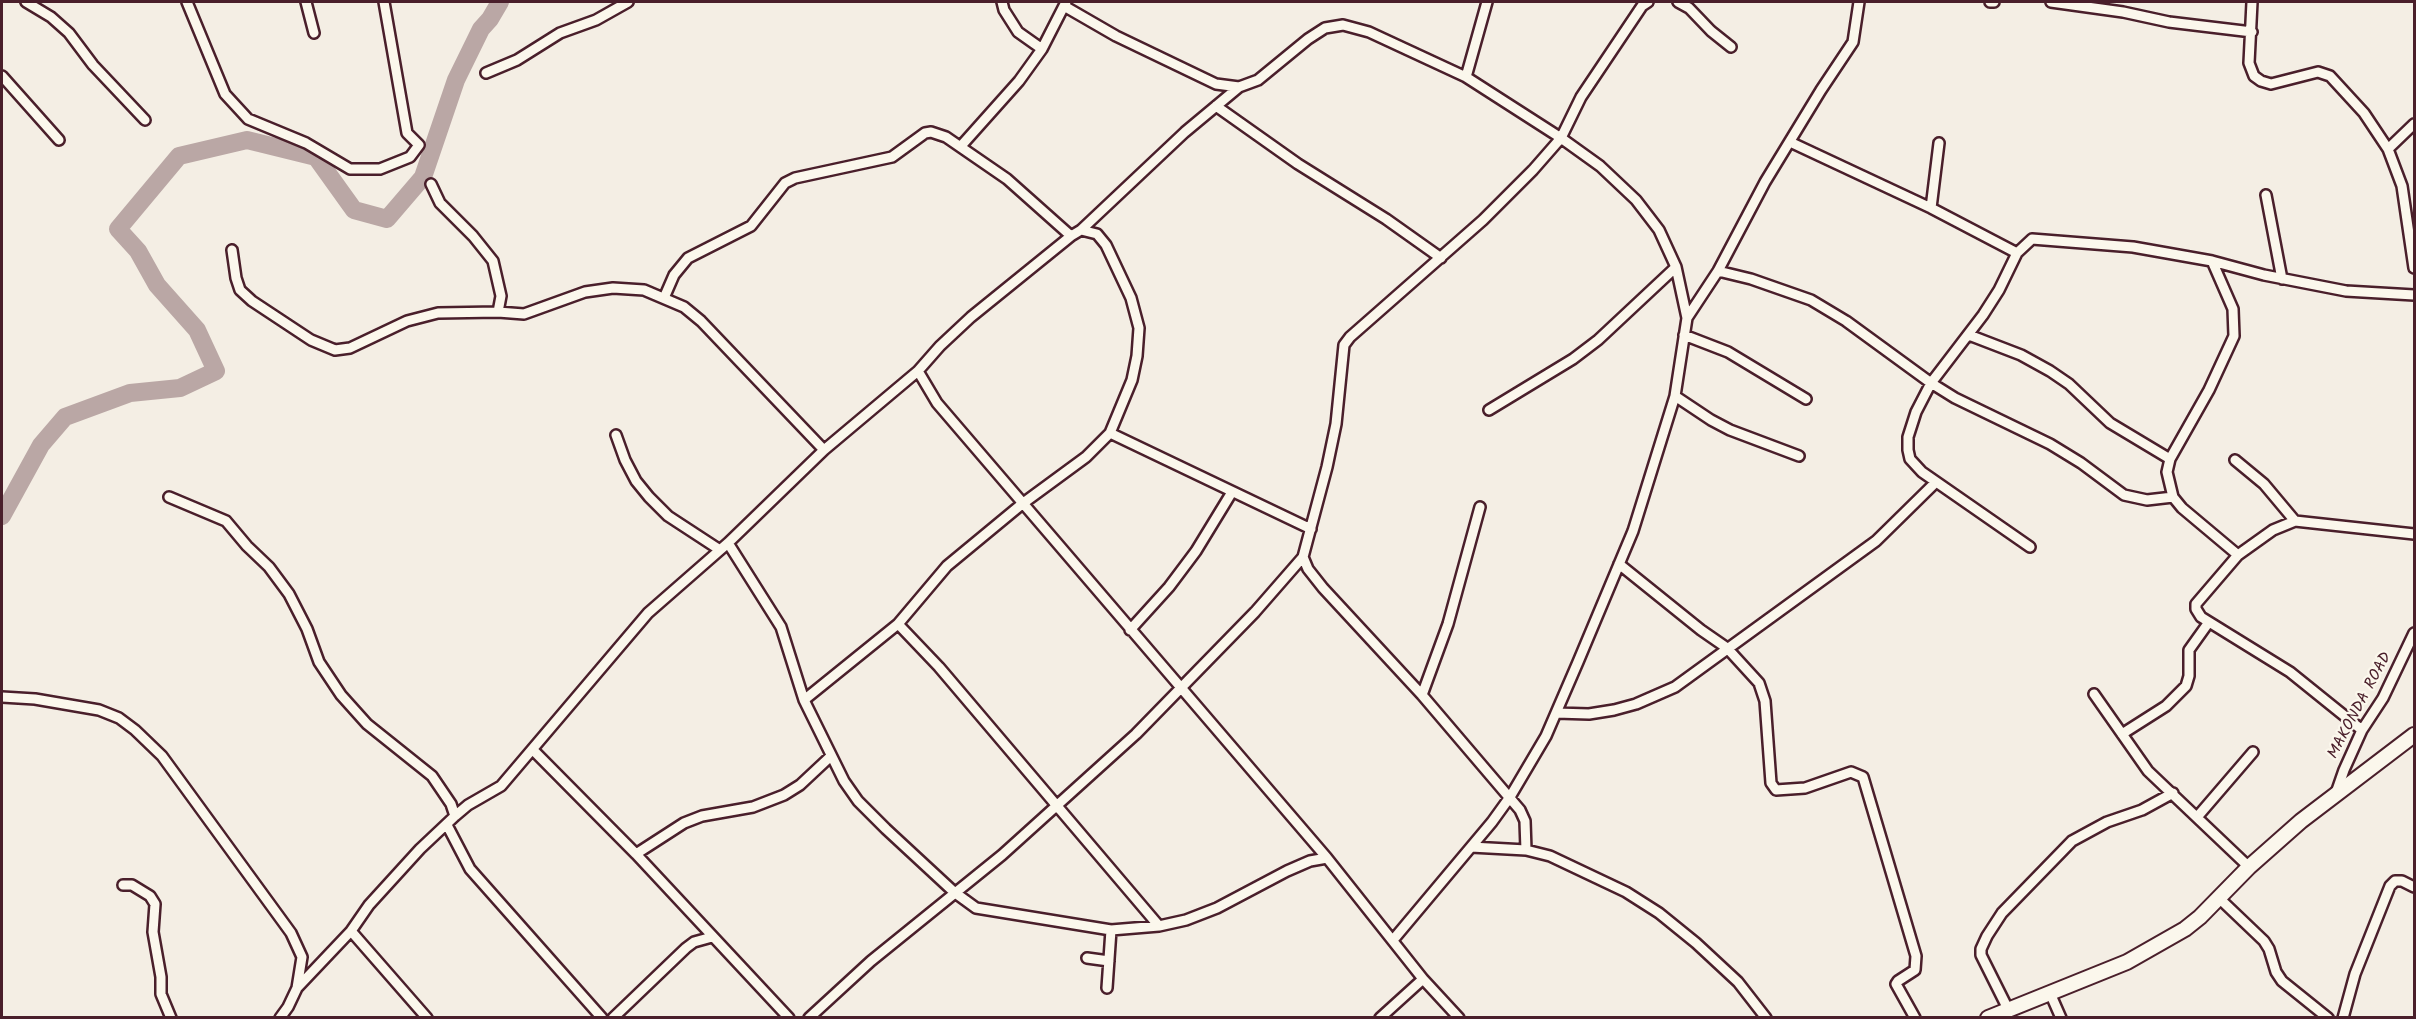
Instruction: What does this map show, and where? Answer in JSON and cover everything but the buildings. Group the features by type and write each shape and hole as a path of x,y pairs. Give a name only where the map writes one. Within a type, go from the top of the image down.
{"street":[{"path":"26,2 51,17 69,33 93,65 145,120"},
{"path":"187,2 225,94 248,119 306,143 350,169 380,169 410,157 419,145 407,133 384,2"},
{"path":"306,2 314,33"},
{"path":"486,73 518,60 560,33 596,20 628,2"},
{"path":"1002,2 1004,10 1018,32 1042,49"},
{"path":"1467,77 1487,2"},
{"path":"809,1017 871,961 1002,855 1136,734 1255,612 1303,557 1336,424 1344,345 1350,337 1483,220 1561,138 1581,97 1642,6 1648,2"},
{"path":"1678,2 1689,8 1711,31 1731,47"},
{"path":"1687,318 1718,271 1737,232 1821,90 1853,42 1859,2"},
{"path":"2051,2 2123,12 2169,22 2252,32"},
{"path":"2106,2 2123,12"},
{"path":"2252,2 2249,63 2254,76 2271,84 2318,72 2330,76 2364,113 2388,148 2402,186 2415,268"},
{"path":"961,146 1019,81 1042,49 1065,4 1116,36 1216,84 1239,87"},
{"path":"297,988 351,931 369,905 420,849 468,805 501,786 648,613 728,543 824,450 918,371 940,346 971,317 1081,230 1185,132 1239,87 1258,80 1325,28 1343,25 1369,32 1467,77 1600,165 1636,200 1659,230 1676,267 1687,318 1674,396 1633,531 1556,713 1529,768 1510,797 1472,847 1394,940"},
{"path":"2,76 59,140"},
{"path":"1216,106 1298,164 1386,219 1441,258"},
{"path":"2388,148 2415,124"},
{"path":"664,298 674,276 688,258 751,226 785,183 795,178 892,157 925,133 931,132 937,132 961,146 1007,179 1071,236"},
{"path":"1790,142 1930,208 2017,253"},
{"path":"1930,208 1939,143"},
{"path":"431,184 440,203 493,261 501,296 498,312"},
{"path":"2266,195 2282,279"},
{"path":"804,700 898,624 947,566 1022,504 1086,457 1110,433 1132,380 1137,356 1138,328 1131,298 1106,245 1097,234 1081,230"},
{"path":"2030,547 1915,465 1910,459 1908,437 1916,411 1931,383 1969,335 1999,290 2017,253 2032,239 2133,247 2212,261 2282,279 2346,291 2415,295"},
{"path":"232,250 240,290 252,301 311,340 335,350 350,348 407,321 438,313 524,314 585,292 613,288 644,290 684,306 701,321 824,450"},
{"path":"2212,261 2233,309 2234,336 2214,381 2170,459 2167,472 2173,497 2192,519 2238,555"},
{"path":"1489,410 1573,359 1598,340 1676,267"},
{"path":"1718,271 1751,279 1811,300 1846,321 1955,398 2050,444 2081,463 2124,495 2147,500 2173,497"},
{"path":"1684,335 1728,352 1806,399"},
{"path":"1969,335 2021,355 2050,371 2069,384 2110,423 2170,459"},
{"path":"918,371 937,403 1327,858 1423,979 1459,1017"},
{"path":"1674,396 1730,430 1799,456"},
{"path":"1110,433 1311,529"},
{"path":"616,435 636,481 649,497 668,516 720,550"},
{"path":"2235,460 2264,484 2295,521"},
{"path":"1556,713 1589,714 1614,710 1646,701 1675,687 1727,648 1741,641 1789,603 1848,563 1876,541 1936,482"},
{"path":"1130,630 1169,587 1196,551 1232,492"},
{"path":"169,497 226,520 247,546 269,567 289,594 307,628 319,662 341,695 367,724 432,776 451,804 455,816"},
{"path":"1422,695 1448,624 1480,507"},
{"path":"2362,730 2290,672 2198,613 2196,603 2238,555 2273,530 2295,521 2415,534"},
{"path":"728,543 781,627 804,700 844,781 858,801 968,903 988,912 1111,930 1159,926 1186,920 1217,908 1287,871 1310,861 1327,858"},
{"path":"1303,557 1308,569 1323,588 1422,695 1520,810 1525,821 1526,850"},
{"path":"1619,564 1727,648 1759,683 1765,701 1769,728 1771,783 1776,789 1805,788 1851,772 1863,777 1916,957 1915,970 1896,984 1915,1017"},
{"path":"2122,734 2166,706 2186,686 2189,676 2189,650 2210,622"},
{"path":"898,624 939,668 1159,926"},
{"name":"MAKONDA ROAD","path":"2336,793 2362,730 2393,680 2415,633"},
{"path":"2094,694 2148,771 2198,816 2249,867"},
{"path":"2,697 35,699 99,710 119,718 162,756 291,933 302,957 297,988 288,1007 280,1017"},
{"path":"1988,1017 2127,962 2185,929 2220,899 2249,867 2336,793 2415,735"},
{"path":"533,750 636,854 789,1017"},
{"path":"2198,816 2253,752"},
{"path":"636,854 684,823 702,816 753,807 784,795 800,785 831,756"},
{"path":"2008,1010 1981,955 1981,949 1987,936 2002,914 2072,841 2107,822 2142,810 2173,794"},
{"path":"447,825 470,869 602,1017"},
{"path":"1472,847 1526,850 1550,856 1626,892 1659,913 1738,982 1766,1017"},
{"path":"2343,1017 2355,974 2390,886 2395,881 2415,887"},
{"path":"123,885 132,885 150,896 155,904 153,932 161,976 161,994 171,1017"},
{"path":"2220,899 2264,940 2276,972 2282,981 2328,1017"},
{"path":"1107,988 1111,930"},
{"path":"351,931 428,1017"},
{"path":"613,1017 686,948 694,942 712,937"},
{"path":"1087,958 1109,961"},
{"path":"1380,1017 1423,979"},
{"path":"2049,993 2061,1017"}],"waterway":[{"path":"2,516 41,445 65,417 130,393 180,388 216,371 197,330 157,285 138,251 118,229 179,156 247,140 316,157 354,210 387,219 423,177 456,80 481,29 500,2"}]}
